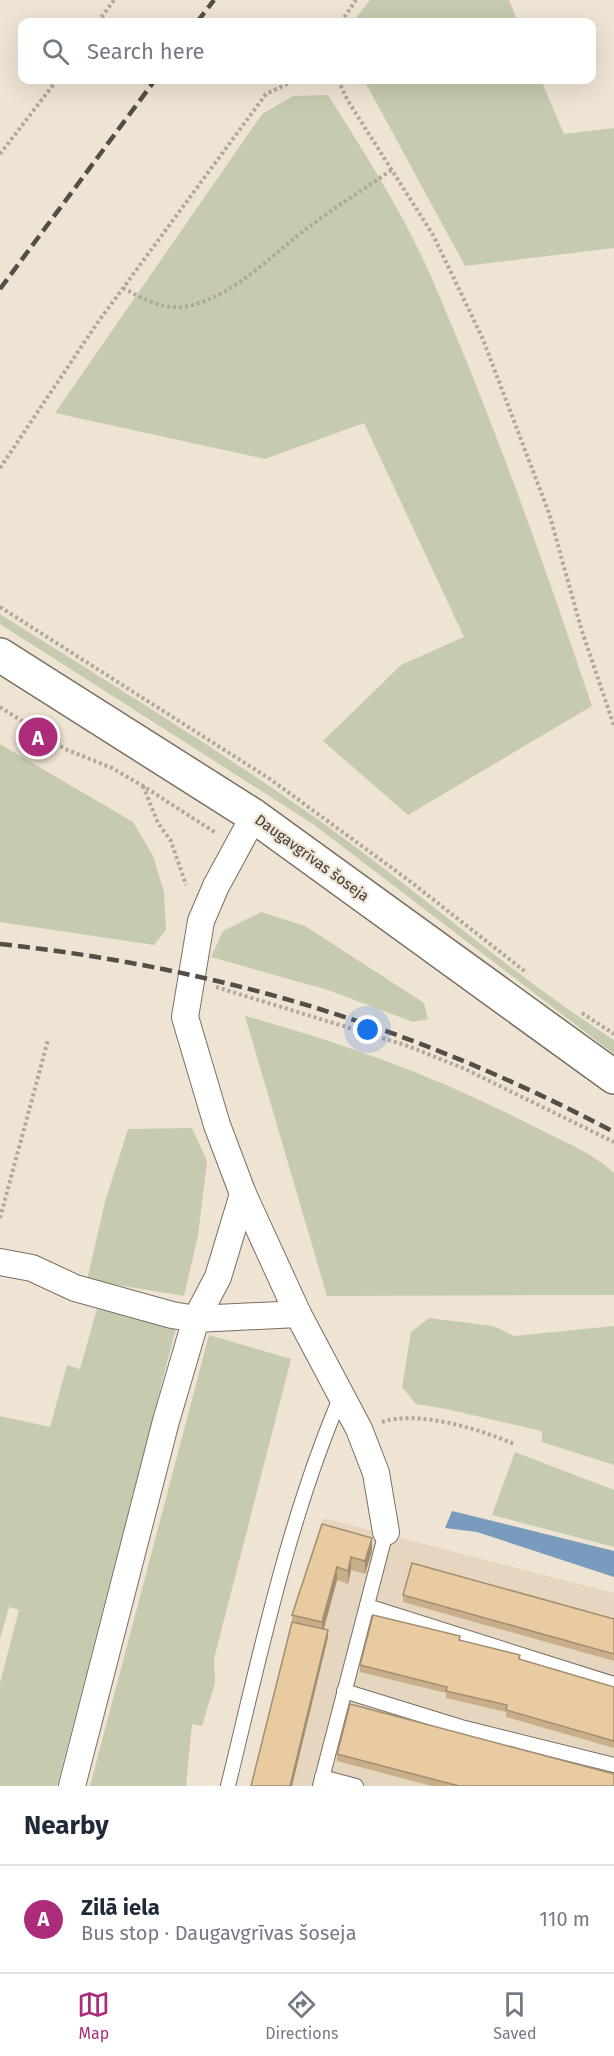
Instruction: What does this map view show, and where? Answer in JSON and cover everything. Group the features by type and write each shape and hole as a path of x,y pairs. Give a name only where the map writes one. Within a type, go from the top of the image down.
{"main road":[{"name":"Daugavgrīvas šoseja","path":"0,655 254,816 614,1077"}],"street":[{"path":"254,816 236,847 201,921 185,1017 213,1114 243,1194 298,1314 359,1429 376,1473 386,1532"},
{"path":"72,1786 166,1421 196,1318 218,1278 243,1194"},
{"path":"0,1262 32,1268 75,1288 172,1315 196,1318 298,1314"}],"lane":[{"path":"228,1786 302,1503 317,1452 341,1396"},
{"path":"356,1786 321,1782 386,1532"},
{"path":"367,1606 614,1684"},
{"path":"344,1691 461,1727 614,1765"}],"path":[{"path":"101,18 114,0"},
{"path":"344,18 356,0"},
{"path":"0,154 54,84"},
{"path":"0,468 123,288 266,94 287,84"},
{"path":"340,84 348,101 434,235 482,337 549,513 582,628 614,726"},
{"path":"123,288 166,306 187,306 200,302 237,283 313,224 393,169"},
{"path":"0,607 150,700 290,792 407,879 532,977"},
{"path":"0,707 65,749 112,768 143,786 236,847"},
{"path":"143,786 158,823 171,841 185,877 190,906 201,921"},
{"path":"191,981 408,1046 465,1069 614,1142"},
{"path":"577,1010 614,1034"},
{"path":"0,1218 48,1040"},
{"path":"359,1429 399,1416 483,1430 514,1444"}],"shaded area":[{"path":"323,1518 614,1593 614,1786 252,1786"}],"green space":[{"path":"370,0 509,0 516,18 356,18"},
{"path":"366,84 543,84 564,134 614,128 614,248 465,266"},
{"path":"328,95 395,204 452,325 515,488 592,706 408,815 323,741 401,665 464,637 364,423 265,459 55,413 262,114 293,96"},
{"path":"0,614 199,739 316,818 538,987 614,1040 614,1054 313,824 0,624"},
{"path":"0,744 133,822 153,856 164,892 166,930 154,945 0,922"},
{"path":"261,912 305,926 424,1003 428,1019 413,1022 328,990 211,957 223,931"},
{"path":"245,1016 357,1050 465,1093 566,1142 605,1166 614,1173 614,1295 327,1296"},
{"path":"192,1128 207,1161 198,1236 184,1296 87,1280 105,1202 128,1129"},
{"path":"97,1309 176,1328 57,1786 0,1786 0,1683 19,1610 9,1607 0,1639 0,1416 50,1427 67,1365 80,1369"},
{"path":"429,1318 493,1326 514,1336 614,1326 614,1465 542,1442 542,1431 416,1404 402,1387 411,1332"},
{"path":"209,1335 291,1359 214,1659 215,1683 202,1726 192,1724 186,1786 90,1786"},
{"path":"515,1452 614,1490 614,1547 492,1515"}],"water":[{"path":"452,1511 614,1551 614,1577 477,1532 445,1528"}],"building":[{"path":"322,1524 372,1538 365,1561 351,1557 348,1571 337,1567 322,1622 292,1615"},
{"path":"412,1563 614,1619 614,1654 403,1595"},
{"path":"373,1615 460,1636 459,1640 520,1655 519,1659 614,1687 614,1741 506,1710 507,1705 446,1691 447,1687 360,1665"},
{"path":"292,1622 328,1630 290,1786 251,1786"},
{"path":"350,1704 614,1774 614,1786 459,1786 337,1754"}],"railway":[{"path":"200,18 214,0"},
{"path":"0,289 152,84"},
{"path":"0,944 162,969 316,1008 392,1033 466,1062 540,1095 614,1132"}],"place":[{"name":"Zilā iela","path":"38,737"}]}
